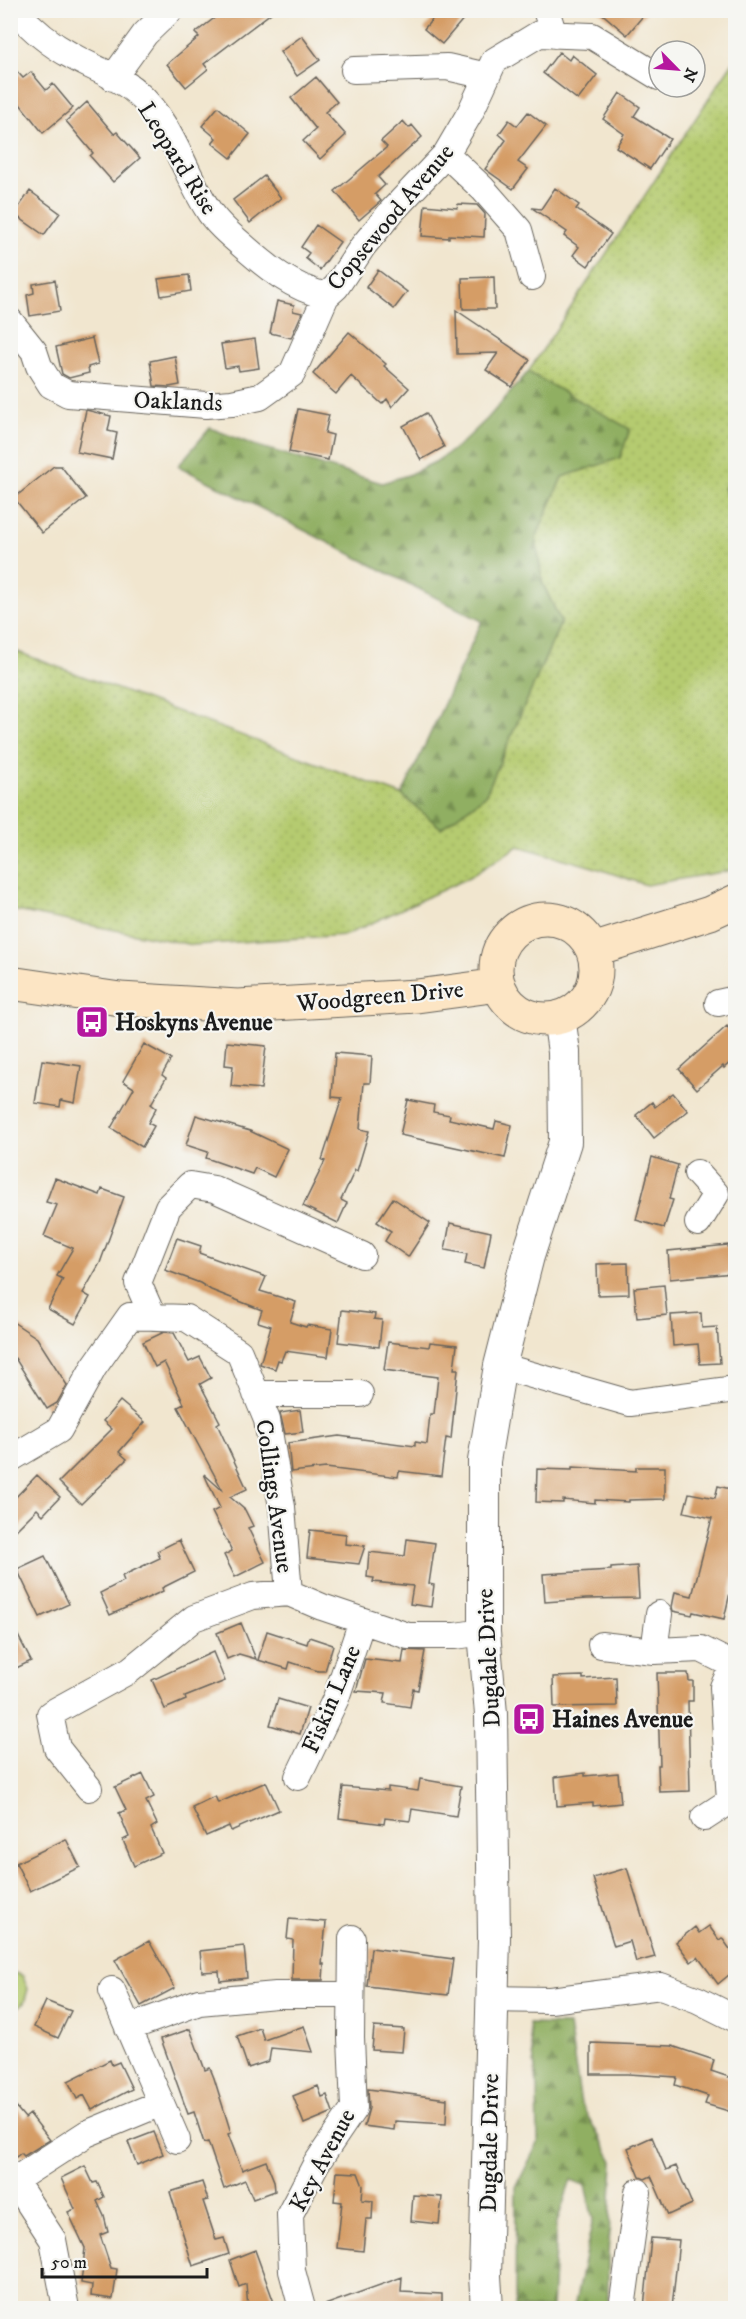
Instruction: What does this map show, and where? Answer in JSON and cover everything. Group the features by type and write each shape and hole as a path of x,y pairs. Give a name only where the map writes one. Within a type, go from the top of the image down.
{"main road":[{"path":"593,950 710,913 735,901"},
{"path":"544,919 559,920 573,927 585,937 593,950 596,978 591,992 572,1012 544,1019 523,1012 506,998 499,985 497,962 505,940 515,929 529,922 544,919"},
{"name":"Woodgreen Drive","path":"10,983 120,999 238,1006 417,996 499,985"}],"street":[{"name":"Leopard Rise","path":"15,10 30,27 69,55 136,92 170,136 207,210 228,233 269,270 316,294"},
{"path":"113,78 145,34 170,10"},
{"name":"Copsewood Avenue","path":"316,294 336,287 363,246 385,219 446,154 470,113 494,61 539,34 550,22 592,36 647,70"},
{"path":"354,70 447,67 487,76"},
{"path":"446,154 483,189 519,230 532,277"},
{"name":"Oaklands","path":"10,321 34,351 39,366 51,385 68,394 195,404 232,403 260,397 292,374 316,294"},
{"name":"Dugdale Drive","path":"487,2308 485,2276 494,1938 491,1714 484,1632 484,1461 500,1366 528,1256 565,1142 564,1052 558,1017"},
{"path":"697,1173 726,1193 698,1223"},
{"path":"153,1317 138,1283 168,1207 190,1185 214,1189 362,1255"},
{"name":"Collings Avenue","path":"10,1459 59,1430 94,1367 130,1316 186,1318 239,1352 267,1420 282,1507 289,1593"},
{"path":"500,1366 630,1403 689,1397 735,1389"},
{"path":"256,1394 360,1394"},
{"path":"89,1788 57,1748 50,1714 130,1670 195,1618 253,1596 289,1593 322,1608 408,1636 455,1636 484,1632"},
{"path":"654,1651 659,1614"},
{"name":"Fiskin Lane","path":"298,1777 336,1698 363,1621"},
{"path":"601,1645 654,1651 701,1649 734,1663 723,1687 733,1802 704,1818"},
{"name":"Key Avenue","path":"302,2308 292,2271 290,2214 316,2164 354,2108 352,1938"},
{"path":"492,1999 550,2000 661,1986 698,2000 735,2019"},
{"path":"112,1990 177,2140"},
{"path":"128,2028 199,2002 276,1995 351,1995"},
{"path":"66,2308 53,2240 13,2177 86,2134 161,2103"},
{"path":"622,2308 638,2192"}],"green space":[{"path":"735,59 736,479 724,488 736,515 735,867 727,871 646,885 518,846 468,878 346,935 193,945 11,910 10,649 402,795 441,828 485,796 561,622 542,582 536,538 562,477 620,458 629,430 528,372"},
{"path":"528,372 630,429 620,458 562,477 536,538 542,582 561,622 485,796 441,828 402,795 482,621 178,466 210,428 254,445 382,483 408,475 435,462 460,445 487,419"},
{"path":"735,479 735,515 724,488"},
{"path":"15,1973 23,1976 28,1989 24,2003 11,2013 11,1976"},
{"path":"529,2024 569,2025 581,2104 613,2161 608,2308 574,2308 593,2219 585,2185 571,2180 556,2225 552,2308 515,2308 516,2187 538,2143 537,2084"}],"building":[{"path":"225,10 275,10 204,64 208,69 186,87 167,64 199,37 195,33"},
{"path":"440,10 471,10 442,44 424,29"},
{"path":"598,10 648,10 627,35"},
{"path":"302,36 320,60 297,76 280,52"},
{"path":"559,52 569,60 572,55 597,75 578,100 543,73"},
{"path":"10,64 23,78 31,72 46,90 53,84 73,108 43,133 20,104 10,112"},
{"path":"316,77 337,102 325,112 346,135 320,159 303,141 316,129 291,98"},
{"path":"620,93 640,107 634,116 670,139 650,169 616,147 624,134 603,119"},
{"path":"87,102 114,134 117,132 140,158 113,182 90,156 93,153 66,121"},
{"path":"218,107 250,134 231,158 212,143 216,138 202,126"},
{"path":"528,112 546,126 518,162 528,169 513,189 485,169 506,140 499,134 509,120 517,126"},
{"path":"403,121 409,128 412,125 422,137 378,177 385,185 375,194 381,201 359,220 335,191 387,147 381,141"},
{"path":"264,176 281,198 250,223 233,200"},
{"path":"555,188 579,205 576,209 611,234 588,266 573,255 579,247 564,236 567,232 532,208 541,209"},
{"path":"30,191 60,213 44,235 14,214"},
{"path":"458,204 477,205 485,214 484,237 422,236 425,205 457,208"},
{"path":"316,225 340,242 320,270 305,258 309,253 301,247"},
{"path":"378,270 407,292 394,309 366,287"},
{"path":"189,275 191,291 161,296 158,279"},
{"path":"494,277 495,309 463,309 462,278"},
{"path":"55,280 60,311 30,316 27,295 34,293 33,284"},
{"path":"277,301 294,305 293,311 302,313 291,338 270,333"},
{"path":"456,310 530,360 512,387 486,370 498,353 457,354"},
{"path":"349,332 386,364 384,366 409,388 392,407 387,399 382,404 351,376 336,394 313,374"},
{"path":"92,338 98,364 88,367 89,373 69,378 62,374 56,347"},
{"path":"255,339 259,368 239,371 238,366 225,368 221,344"},
{"path":"175,356 180,385 154,386 150,361"},
{"path":"298,409 329,415 325,433 333,435 328,460 289,452"},
{"path":"86,410 111,416 108,431 117,433 112,459 77,452"},
{"path":"426,413 444,447 421,460 403,426"},
{"path":"54,466 61,466 86,498 42,533 14,498"},
{"path":"727,1026 735,1037 735,1058 697,1089 679,1069"},
{"path":"227,1042 266,1046 261,1089 231,1086 233,1066 225,1065"},
{"path":"144,1044 171,1059 162,1075 166,1078 151,1104 156,1108 148,1123 154,1126 142,1147 111,1128 134,1088 123,1081"},
{"path":"335,1053 372,1056 370,1083 364,1083 360,1129 369,1131 357,1171 355,1170 341,1200 347,1203 338,1223 303,1206 325,1161 322,1160 342,1098 332,1097"},
{"path":"42,1060 81,1066 75,1103 61,1100 60,1107 35,1103"},
{"path":"673,1093 688,1111 654,1138 636,1115 652,1102 655,1107"},
{"path":"408,1100 434,1105 433,1112 450,1115 449,1119 494,1129 496,1121 512,1125 505,1158 400,1135"},
{"path":"196,1115 250,1131 288,1149 274,1177 255,1168 252,1174 206,1158 208,1152 186,1145"},
{"path":"652,1157 678,1165 669,1199 673,1200 664,1228 636,1220"},
{"path":"55,1178 100,1195 102,1189 124,1197 100,1263 83,1293 90,1297 75,1324 48,1309 63,1279 57,1276 73,1248 44,1236 57,1205 46,1202"},
{"path":"393,1198 430,1223 408,1257 385,1241 391,1231 377,1222"},
{"path":"450,1223 491,1232 484,1268 465,1264 467,1254 445,1250"},
{"path":"177,1238 201,1246 199,1253 266,1277 260,1291 296,1302 290,1322 306,1327 307,1325 332,1329 328,1357 285,1351 275,1369 260,1364 271,1326 258,1322 262,1310 165,1270"},
{"path":"728,1245 733,1273 670,1279 668,1251"},
{"path":"628,1263 629,1294 598,1295 597,1264"},
{"path":"664,1285 667,1315 637,1318 634,1288"},
{"path":"342,1310 375,1314 374,1319 382,1320 379,1347 338,1342"},
{"path":"701,1313 702,1328 717,1327 720,1363 700,1364 698,1344 673,1346 671,1315"},
{"path":"10,1320 37,1338 67,1385 57,1403 47,1409 15,1358 10,1356"},
{"path":"164,1332 174,1333 189,1362 200,1357 211,1378 200,1384 220,1422 217,1424 247,1489 230,1497 245,1510 253,1526 248,1528 265,1562 235,1577 224,1555 232,1551 212,1512 220,1508 204,1474 223,1491 178,1407 184,1404 164,1362 155,1367 143,1342"},
{"path":"388,1342 429,1347 430,1342 457,1345 454,1369 458,1369 451,1439 446,1438 441,1476 399,1471 398,1477 326,1468 291,1472 288,1443 339,1436 415,1446 415,1442 427,1444 430,1414 434,1414 438,1377 384,1370"},
{"path":"120,1401 145,1422 119,1452 127,1459 81,1504 59,1482 112,1429 103,1421"},
{"path":"300,1410 303,1432 285,1434 280,1413"},
{"path":"572,1467 636,1471 636,1467 665,1467 665,1499 629,1500 629,1502 595,1500 595,1503 563,1500 563,1503 536,1502 537,1469 572,1470"},
{"path":"37,1475 60,1497 43,1515 37,1509 10,1536 10,1503"},
{"path":"718,1486 735,1490 735,1571 724,1619 693,1612 692,1615 673,1611 672,1607 675,1592 692,1596 712,1518 684,1512 689,1493 715,1498"},
{"path":"310,1530 346,1534 345,1544 365,1546 359,1564 307,1558"},
{"path":"407,1539 435,1543 429,1584 434,1585 431,1607 410,1604 413,1586 373,1582 374,1578 367,1577 369,1552 405,1556"},
{"path":"179,1540 194,1572 162,1588 163,1591 110,1615 100,1593 124,1581 122,1576 160,1558 157,1551"},
{"path":"45,1556 69,1604 40,1617 17,1569"},
{"path":"637,1566 639,1598 545,1602 543,1574"},
{"path":"10,1620 31,1661 10,1671"},
{"path":"241,1623 256,1659 239,1654 227,1659 217,1633"},
{"path":"267,1631 307,1644 309,1637 333,1645 325,1671 290,1662 288,1669 258,1660"},
{"path":"404,1650 425,1651 418,1690 413,1689 410,1707 384,1703 386,1693 356,1691 365,1659 402,1663"},
{"path":"213,1652 225,1681 185,1697 186,1700 165,1709 152,1680"},
{"path":"657,1673 688,1673 689,1681 693,1681 693,1701 688,1701 690,1791 659,1792"},
{"path":"583,1676 583,1679 616,1677 617,1706 554,1707 553,1677"},
{"path":"278,1699 308,1708 300,1734 270,1725"},
{"path":"585,1773 585,1776 618,1773 621,1803 557,1806 555,1777"},
{"path":"143,1774 154,1797 146,1801 157,1824 151,1828 162,1853 134,1866 123,1840 129,1837 119,1813 126,1810 115,1787"},
{"path":"420,1779 461,1786 456,1816 412,1809 410,1821 385,1818 384,1824 339,1818 343,1787 388,1791 388,1787 418,1791"},
{"path":"266,1782 279,1810 231,1831 229,1826 206,1836 192,1807 215,1796 218,1803"},
{"path":"66,1839 80,1867 30,1891 16,1863"},
{"path":"627,1868 655,1957 636,1962 630,1941 614,1946 593,1878"},
{"path":"289,1919 326,1922 322,1964 324,1964 323,1980 292,1980 293,1940 287,1939"},
{"path":"709,1926 719,1940 722,1938 735,1956 735,1970 718,1984 698,1957 691,1962 676,1942 695,1927 699,1933"},
{"path":"149,1941 175,1988 141,2006 115,1960"},
{"path":"244,1946 247,1978 220,1981 219,1971 202,1972 200,1951"},
{"path":"371,1948 453,1959 448,1995 367,1986"},
{"path":"46,2001 71,2011 58,2038 34,2027"},
{"path":"304,2026 313,2052 271,2048 269,2061 248,2068 237,2036 260,2028 264,2040"},
{"path":"374,2027 404,2029 402,2052 372,2050"},
{"path":"190,2029 205,2070 210,2068 214,2078 231,2133 228,2134 242,2170 266,2161 274,2181 275,2191 253,2199 245,2180 224,2189 208,2142 204,2143 194,2112 188,2114 161,2039"},
{"path":"591,2043 672,2046 714,2060 711,2071 735,2079 735,2113 705,2104 708,2096 675,2085 677,2077 591,2074"},
{"path":"110,2060 112,2065 119,2062 132,2089 92,2110 84,2095 77,2099 68,2081"},
{"path":"318,2086 322,2097 327,2095 333,2112 304,2124 293,2096"},
{"path":"368,2089 447,2099 446,2124 395,2121 394,2130 364,2126 369,2108"},
{"path":"10,2100 25,2118 30,2114 50,2140 24,2156 21,2153 12,2160 10,2159"},
{"path":"154,2132 163,2154 137,2165 128,2142"},
{"path":"652,2137 666,2170 676,2166 692,2204 668,2215 651,2176 645,2179 640,2177 628,2148"},
{"path":"85,2166 93,2183 97,2182 104,2197 97,2201 108,2232 100,2235 111,2268 117,2269 113,2299 91,2296 92,2285 81,2283 85,2248 68,2212 75,2209 61,2178"},
{"path":"337,2172 358,2173 363,2186 362,2200 373,2201 372,2219 366,2219 363,2251 337,2248 342,2202 334,2201"},
{"path":"202,2182 208,2200 203,2201 216,2240 224,2238 229,2254 193,2266 170,2192"},
{"path":"413,2195 442,2197 439,2224 411,2221"},
{"path":"651,2238 679,2240 672,2308 644,2308"},
{"path":"255,2250 276,2308 248,2308 246,2284 239,2287 230,2260"},
{"path":"402,2277 401,2292 442,2294 442,2308 322,2308 322,2306"}],"place":[{"name":"Hoskyns Avenue","path":"92,1022"},
{"name":"Haines Avenue","path":"529,1719"}]}
